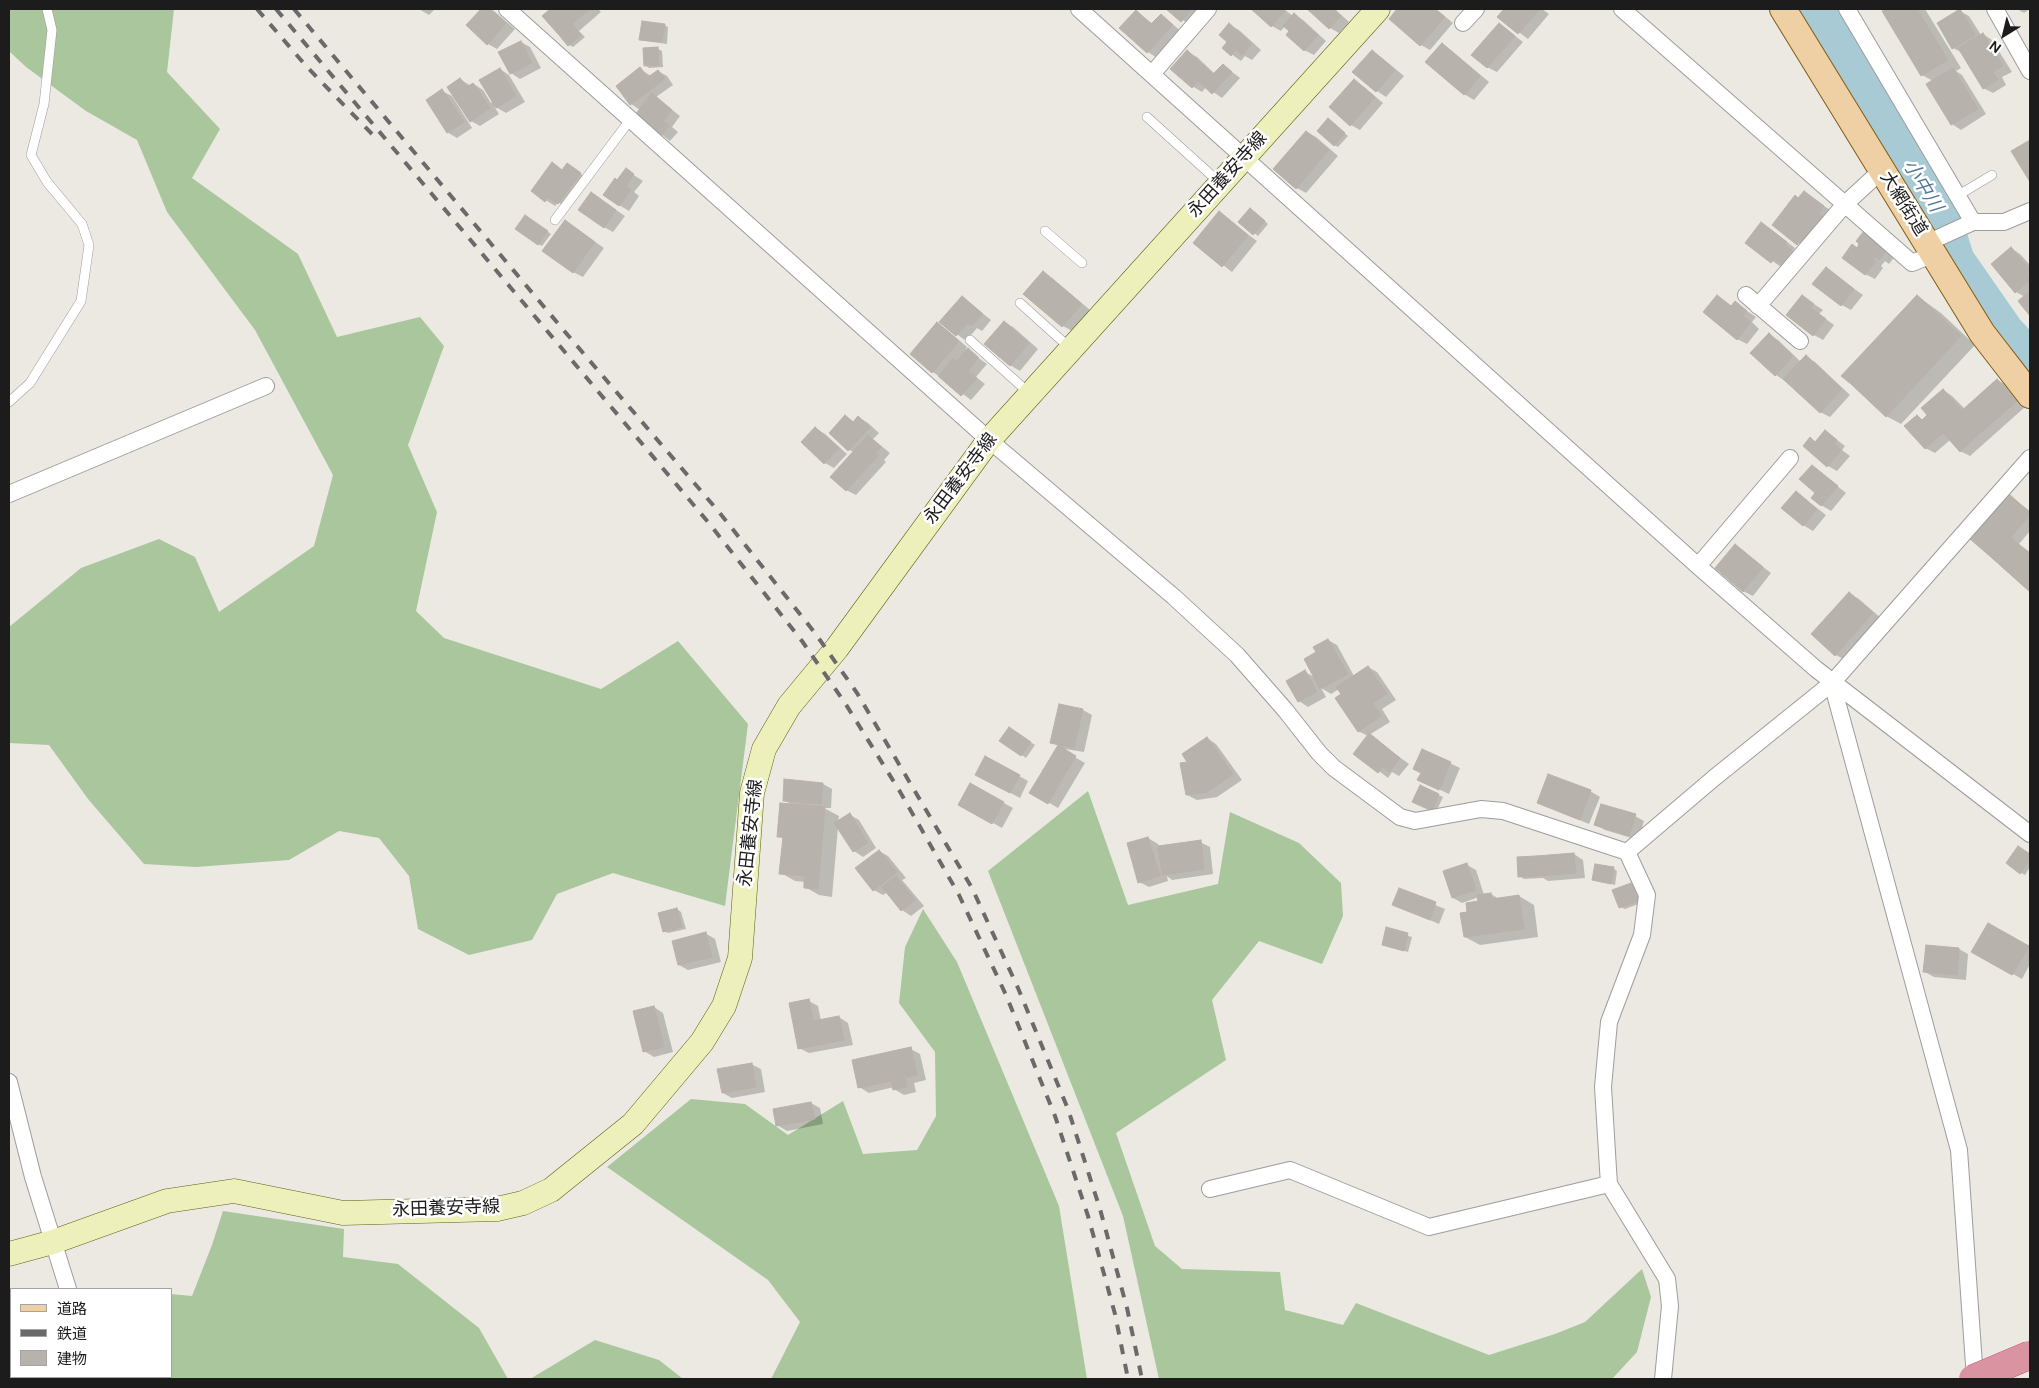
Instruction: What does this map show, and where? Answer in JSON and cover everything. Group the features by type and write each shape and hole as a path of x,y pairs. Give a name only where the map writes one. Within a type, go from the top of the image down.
{"highway":[{"path":"1974,1379 2030,1355"}],"main road":[{"name":"大網街道","path":"1782,9 1982,333 2030,395"}],"street":[{"path":"507,9 989,440 1174,596 1237,655 1286,711 1319,753 1334,768 1400,817 1415,821 1481,809 1502,810 1627,852 1647,895 1642,936 1608,1022 1603,1087 1609,1184 1667,1279 1670,1306 1662,1379"},
{"path":"1079,9 1698,566 1832,683 2030,834"},
{"path":"1152,74 1208,9"},
{"name":"永田養安寺線","path":"9,1254 53,1242 167,1200 234,1191 343,1213 497,1209 523,1203 551,1190 633,1124 702,1042 724,1006 740,958 752,793 764,750 789,706 837,648 989,440 1378,9"},
{"path":"1462,23 1476,9"},
{"path":"1622,9 1912,264 1930,249 1973,222 2004,222 2028,216"},
{"path":"1847,9 1973,222"},
{"path":"1995,9 2030,71"},
{"path":"1800,341 1752,301 1845,204 1882,170"},
{"path":"9,494 266,386"},
{"path":"1698,566 1790,458"},
{"path":"1627,852 1714,778 1832,683 2030,458"},
{"path":"1832,683 1958,1150 1974,1379"},
{"path":"9,1082 34,1177 68,1288"},
{"path":"1210,1190 1290,1170 1429,1227 1609,1184"}],"lane":[{"path":"9,402 30,383 81,301 89,246 82,224 47,182 31,154 45,95 52,30 48,9"},
{"path":"1147,117 1221,183"},
{"path":"556,220 630,120"},
{"path":"1958,196 1992,175"},
{"path":"1045,231 1082,264"},
{"path":"1020,303 1071,349"},
{"path":"970,340 1030,394"}],"green space":[{"path":"9,9 174,9 167,72 220,129 192,178 298,254 337,337 420,317 444,346 408,445 437,512 416,611 444,638 601,689 678,641 748,724 725,906 613,873 557,894 532,940 469,955 418,929 409,876 379,838 339,831 289,860 196,867 144,864 88,799 49,745 9,743 9,627 81,568 159,539 195,557 219,612 314,546 333,475 255,330 167,212 137,140 86,111 26,67 9,51"},
{"path":"1088,791 1128,905 1218,884 1230,812 1299,843 1341,883 1343,916 1322,964 1259,941 1212,1000 1226,1060 1116,1133 1155,1246 1182,1269 1280,1272 1285,1310 1343,1325 1356,1303 1489,1355 1555,1334 1585,1322 1642,1269 1651,1297 1637,1352 1612,1379 1159,1379 1123,1216 988,871"},
{"path":"923,909 957,962 1059,1206 1087,1379 771,1379 800,1322 768,1280 607,1167 691,1099 745,1104 788,1135 843,1101 863,1154 917,1150 936,1116 935,1052 899,1003 905,947"},
{"path":"223,1211 344,1229 343,1257 398,1264 479,1328 508,1379 128,1378 172,1378 172,1294 192,1296"},
{"path":"595,1340 659,1360 683,1379 530,1379"}],"building":[{"path":"481,9 490,9 506,23 487,45 466,25"},
{"path":"550,9 590,9 559,35 542,16"},
{"path":"1166,9 1192,9 1181,22"},
{"path":"1251,9 1283,9 1285,11 1271,27"},
{"path":"1307,9 1333,9 1341,16 1329,29"},
{"path":"1397,9 1435,9 1445,17 1420,46 1389,19"},
{"path":"1504,9 1540,9 1518,34 1497,17"},
{"path":"1886,9 1917,9 1948,60 1921,76 1882,11"},
{"path":"1960,9 1975,35 1952,49 1937,23"},
{"path":"1136,10 1151,24 1161,14 1173,25 1147,53 1119,28"},
{"path":"1294,13 1318,35 1304,51 1286,35 1289,31 1283,26"},
{"path":"642,21 665,24 662,42 639,40"},
{"path":"1229,23 1252,44 1242,55 1236,50 1231,56 1222,48 1227,42 1219,35"},
{"path":"1499,23 1515,36 1487,68 1471,55"},
{"path":"572,24 581,35 568,46 559,35"},
{"path":"1983,33 2003,66 1993,72 1998,80 1983,89 1958,48"},
{"path":"521,41 532,63 510,74 498,52"},
{"path":"1442,43 1480,76 1464,95 1425,62"},
{"path":"658,47 659,65 644,66 643,48"},
{"path":"1187,50 1213,74 1223,64 1232,72 1212,94 1198,81 1192,88 1170,69"},
{"path":"1372,50 1395,70 1376,92 1352,72"},
{"path":"640,67 648,77 658,70 665,79 630,105 616,86"},
{"path":"500,68 516,96 496,108 479,80"},
{"path":"1953,68 1978,109 1951,125 1926,84"},
{"path":"460,78 467,87 473,83 490,108 470,122 447,87"},
{"path":"1354,79 1375,97 1350,126 1329,107"},
{"path":"442,89 464,122 447,133 426,100"},
{"path":"652,93 672,110 663,121 669,126 660,137 635,115"},
{"path":"1328,118 1345,133 1334,146 1317,131"},
{"path":"1306,131 1329,150 1296,189 1273,169"},
{"path":"2030,140 2030,182 2011,151"},
{"path":"552,162 562,170 567,163 581,173 558,204 548,197 545,202 531,191"},
{"path":"626,168 634,174 626,186 631,190 619,206 603,195 615,178 617,180"},
{"path":"1804,191 1824,206 1819,214 1824,217 1818,225 1789,203 1795,195 1798,198"},
{"path":"591,192 616,210 604,228 578,210"},
{"path":"1789,203 1818,225 1805,241 1802,239 1797,245 1772,225"},
{"path":"1250,208 1265,221 1253,235 1238,222"},
{"path":"1219,211 1248,235 1222,267 1193,243"},
{"path":"525,215 548,231 538,245 515,229"},
{"path":"565,220 595,242 573,273 542,251"},
{"path":"1761,222 1787,242 1785,245 1792,250 1782,264 1774,259 1771,263 1745,243"},
{"path":"1864,231 1888,249 1879,260 1875,256 1873,260 1875,262 1865,275 1842,258 1852,244 1857,248 1859,244 1856,241"},
{"path":"2011,247 2030,270 2027,274 2030,280 2015,293 1991,264"},
{"path":"1826,267 1854,289 1841,306 1812,284"},
{"path":"1043,271 1082,304 1062,327 1023,294"},
{"path":"2030,291 2030,316 2018,301"},
{"path":"1717,295 1731,306 1735,301 1747,311 1743,316 1751,322 1737,340 1703,312"},
{"path":"1802,295 1814,304 1811,308 1826,319 1813,336 1786,315"},
{"path":"1917,295 1926,303 1851,384 1841,376"},
{"path":"962,296 983,314 972,326 968,323 956,336 939,322"},
{"path":"1926,303 1961,336 1886,417 1851,384"},
{"path":"1004,321 1029,343 1010,366 984,344"},
{"path":"937,322 959,341 932,373 910,354"},
{"path":"1769,333 1793,356 1775,376 1750,353"},
{"path":"968,348 979,358 968,370 977,378 961,396 938,376 953,358 957,361"},
{"path":"1806,355 1842,389 1820,413 1783,379"},
{"path":"1997,379 2017,401 1978,435 1959,413"},
{"path":"1943,389 1962,410 1959,413 1978,435 1960,452 1921,408"},
{"path":"845,415 853,422 858,416 870,427 848,451 829,433"},
{"path":"1917,415 1922,420 1927,415 1943,433 1925,449 1904,426"},
{"path":"815,427 839,448 824,464 801,442"},
{"path":"1825,430 1837,440 1834,443 1841,450 1827,467 1803,446 1810,437 1815,442"},
{"path":"868,435 881,447 875,454 878,456 846,491 830,477"},
{"path":"1812,465 1838,486 1821,506 1811,498 1815,493 1799,479"},
{"path":"1796,491 1817,509 1803,526 1781,508"},
{"path":"2009,494 2030,515 1992,558 1970,539"},
{"path":"2011,537 2030,555 2030,592 1992,558"},
{"path":"1735,544 1763,567 1743,592 1715,568"},
{"path":"1849,592 1873,613 1835,656 1811,634"},
{"path":"1328,639 1348,674 1320,689 1304,659 1316,652 1313,647"},
{"path":"1368,666 1387,694 1373,703 1381,716 1358,732 1335,698 1341,694 1336,687"},
{"path":"1305,670 1317,692 1298,702 1286,681"},
{"path":"1059,704 1083,709 1074,748 1050,743"},
{"path":"1009,727 1031,742 1021,756 999,741"},
{"path":"1369,733 1400,758 1389,772 1383,767 1378,773 1353,754"},
{"path":"1207,737 1233,774 1208,792 1186,795 1180,763 1187,762 1182,754"},
{"path":"1058,745 1076,756 1061,781 1043,770"},
{"path":"1422,749 1451,762 1439,790 1417,780 1421,773 1413,769"},
{"path":"985,756 1020,775 1010,793 975,775"},
{"path":"1043,770 1061,781 1048,804 1029,793"},
{"path":"1548,774 1591,790 1580,820 1537,803"},
{"path":"784,779 823,783 821,804 783,801"},
{"path":"970,783 1004,802 992,824 958,805"},
{"path":"1420,785 1439,794 1432,811 1412,802"},
{"path":"780,803 825,807 818,889 804,888 804,876 779,874 783,837 777,837"},
{"path":"1601,804 1636,814 1629,836 1594,825"},
{"path":"850,813 868,843 853,852 834,823"},
{"path":"1148,837 1160,876 1138,883 1127,843"},
{"path":"1201,840 1204,869 1183,872 1180,843"},
{"path":"1180,843 1183,872 1162,875 1158,846"},
{"path":"2018,846 2030,854 2030,859 2020,874 2006,863"},
{"path":"879,850 897,872 873,891 855,868"},
{"path":"1574,853 1576,873 1538,876 1536,856"},
{"path":"1536,856 1538,876 1518,877 1517,857"},
{"path":"1467,863 1476,890 1452,898 1443,871"},
{"path":"1595,864 1614,867 1611,884 1592,880"},
{"path":"896,876 915,900 901,911 882,887"},
{"path":"1631,883 1638,901 1619,908 1612,890"},
{"path":"1399,888 1436,902 1430,920 1392,905"},
{"path":"1491,893 1492,899 1519,895 1524,929 1464,937 1460,913 1467,912 1466,903 1478,901 1477,895"},
{"path":"677,908 682,927 663,932 658,913"},
{"path":"1988,923 2029,946 2012,975 1971,952"},
{"path":"1386,927 1408,933 1404,951 1382,945"},
{"path":"706,932 712,957 678,965 672,941"},
{"path":"1926,945 1959,948 1957,975 1923,972"},
{"path":"809,999 818,1045 798,1049 789,1003"},
{"path":"654,1006 664,1047 643,1052 633,1011"},
{"path":"839,1016 844,1040 818,1045 813,1021"},
{"path":"911,1047 917,1075 905,1078 907,1087 893,1090 891,1081 858,1088 852,1060"},
{"path":"752,1063 756,1087 722,1093 717,1069"},
{"path":"811,1102 815,1119 776,1126 773,1109"}],"waterway":[{"name":"小中川","path":"1815,9 1941,215 1955,260 2005,332 2030,359"}],"railway":[{"path":"257,9 307,67 372,134"},
{"path":"276,9 708,522 802,641 845,703 899,790 959,895 1006,995 1055,1116 1088,1216 1115,1314 1128,1379"},
{"path":"294,9 719,512 815,633 857,693 972,888 1018,988 1068,1109 1100,1209 1127,1308 1142,1379"}]}
